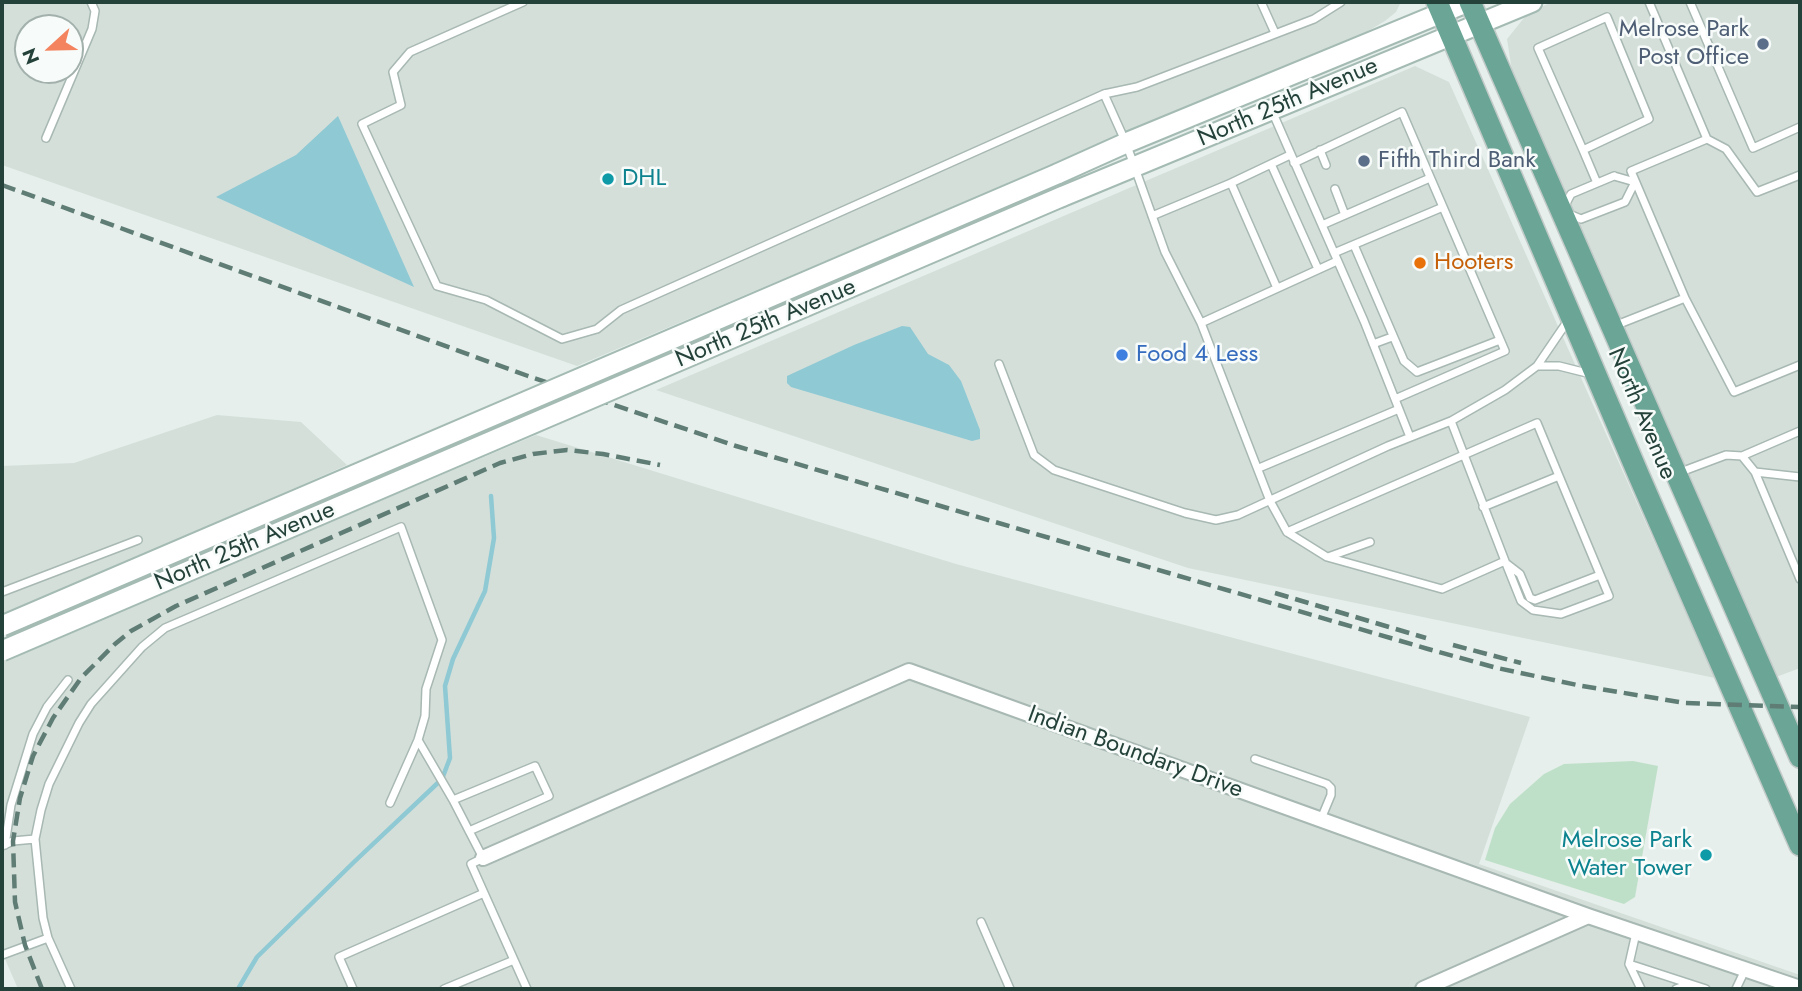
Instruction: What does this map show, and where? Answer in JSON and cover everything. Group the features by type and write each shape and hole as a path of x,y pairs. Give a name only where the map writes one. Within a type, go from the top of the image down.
{"main road":[{"name":"North 25th Avenue","path":"2,626 1439,7 1469,2"},
{"name":"North Avenue","path":"1469,2 1800,757"},
{"name":"North 25th Avenue","path":"2,651 1134,166 1532,2"},
{"name":"North Avenue","path":"1439,7 1800,845"},
{"path":"1532,225 1562,211"},
{"path":"1581,341 1613,326"}],"street":[{"name":"Indian Boundary Drive","path":"482,858 909,671 1588,916 1796,987"},
{"path":"1423,989 1588,916"}],"lane":[{"path":"46,138 92,29 95,11 91,2"},
{"path":"523,2 410,52 393,72 401,105 362,124 437,286 486,300 562,339 597,328 621,310 1104,94 1137,87 1314,19 1341,2"},
{"path":"1261,2 1275,33"},
{"path":"1649,2 1707,139 1726,149 1757,192 1800,175"},
{"path":"1690,2 1753,148 1800,127"},
{"path":"1583,150 1649,119 1607,17 1538,48 1597,183"},
{"path":"1104,94 1126,143 1165,252 1201,323 1270,501 1287,532 1327,557 1442,589 1505,563"},
{"path":"1272,110 1410,437"},
{"path":"1152,216 1271,164 1320,150 1402,112 1504,351 1395,400"},
{"path":"1707,139 1631,171 1635,182 1685,298 1734,392 1800,365"},
{"path":"1320,150 1326,165"},
{"path":"1271,164 1318,269"},
{"path":"1614,176 1635,182 1625,202 1581,219 1562,211 1571,194 1614,176"},
{"path":"1322,225 1430,178"},
{"path":"1231,183 1277,288"},
{"path":"1335,189 1345,215"},
{"path":"1201,323 1318,269 1354,245 1443,206"},
{"path":"1354,245 1392,337 1404,361 1417,372 1500,340"},
{"path":"1613,326 1685,298"},
{"path":"999,364 1034,455 1054,470 1185,513 1216,520 1238,515 1451,421 1505,390 1537,366 1571,316"},
{"path":"1373,344 1392,337"},
{"path":"1537,366 1559,366 1596,376"},
{"path":"1259,468 1399,409"},
{"path":"1287,532 1464,454 1537,423 1609,596 1561,614 1533,610 1521,601 1483,507 1464,454 1451,421"},
{"path":"1677,474 1726,455 1742,456 1800,431"},
{"path":"1742,456 1755,472 1800,579"},
{"path":"1755,472 1800,479"},
{"path":"1483,507 1559,476"},
{"path":"71,989 48,938 40,895 36,839 41,810 50,784 79,723 116,674 165,628 401,527 442,640 426,690 425,716 418,740 390,803"},
{"path":"2,592 138,540"},
{"path":"1327,557 1370,542"},
{"path":"1505,563 1520,574 1530,598 1535,600 1600,575"},
{"path":"4,846 7,822 33,734 47,707 68,680"},
{"path":"418,740 453,800 482,858 471,864 527,989"},
{"path":"1255,759 1327,784 1331,788 1331,794 1321,820"},
{"path":"453,800 535,766 549,796 469,831"},
{"path":"4,846 13,841 36,839"},
{"path":"353,989 339,957 484,893"},
{"path":"981,922 1010,989"},
{"path":"1636,933 1629,964 1641,989"},
{"path":"2,955 48,938"},
{"path":"444,989 514,960"},
{"path":"1629,964 1706,989"},
{"path":"1736,989 1746,970"},
{"path":"1676,989 1689,984"}],"shaded area":[{"path":"2,2 1401,2 1396,12 1361,35 577,366 2,165"},
{"path":"1552,2 1800,2 1800,668 1776,677 1512,71 1507,39 1528,13"},
{"path":"1415,66 1449,82 1715,678 1188,568 656,390"},
{"path":"217,415 301,422 347,465 2,617 2,466 74,463"},
{"path":"536,435 956,564 1530,717 1479,864 1800,975 1800,989 18,989 2,952 2,661"}],"green space":[{"path":"1633,761 1658,766 1635,897 1624,904 1485,860 1495,828 1510,804 1544,774 1564,764"}],"water":[{"path":"338,116 414,287 216,197 296,155"},
{"path":"902,326 910,327 928,354 949,365 961,381 980,430 980,439 972,441 791,387 787,383 787,376"}],"waterway":[{"path":"238,989 257,957 442,779 450,758 445,686 453,659 485,591 494,538 491,496"}],"railway":[{"path":"2,185 528,376 736,446 1428,649 1497,668 1582,686 1685,703 1800,707"},
{"path":"42,989 25,945 15,902 13,841 20,798 33,756 53,718 81,678 115,644 131,631 176,606 500,463 533,454 567,450 660,465"},
{"path":"1275,593 1426,638"},
{"path":"1453,645 1521,663"}],"place":[{"name":"Melrose Park Post Office","path":"1763,44"},
{"name":"Fifth Third Bank","path":"1364,161"},
{"name":"DHL","path":"608,179"},
{"name":"Hooters","path":"1420,263"},
{"name":"Food 4 Less","path":"1122,355"},
{"name":"Melrose Park Water Tower","path":"1706,855"}]}
